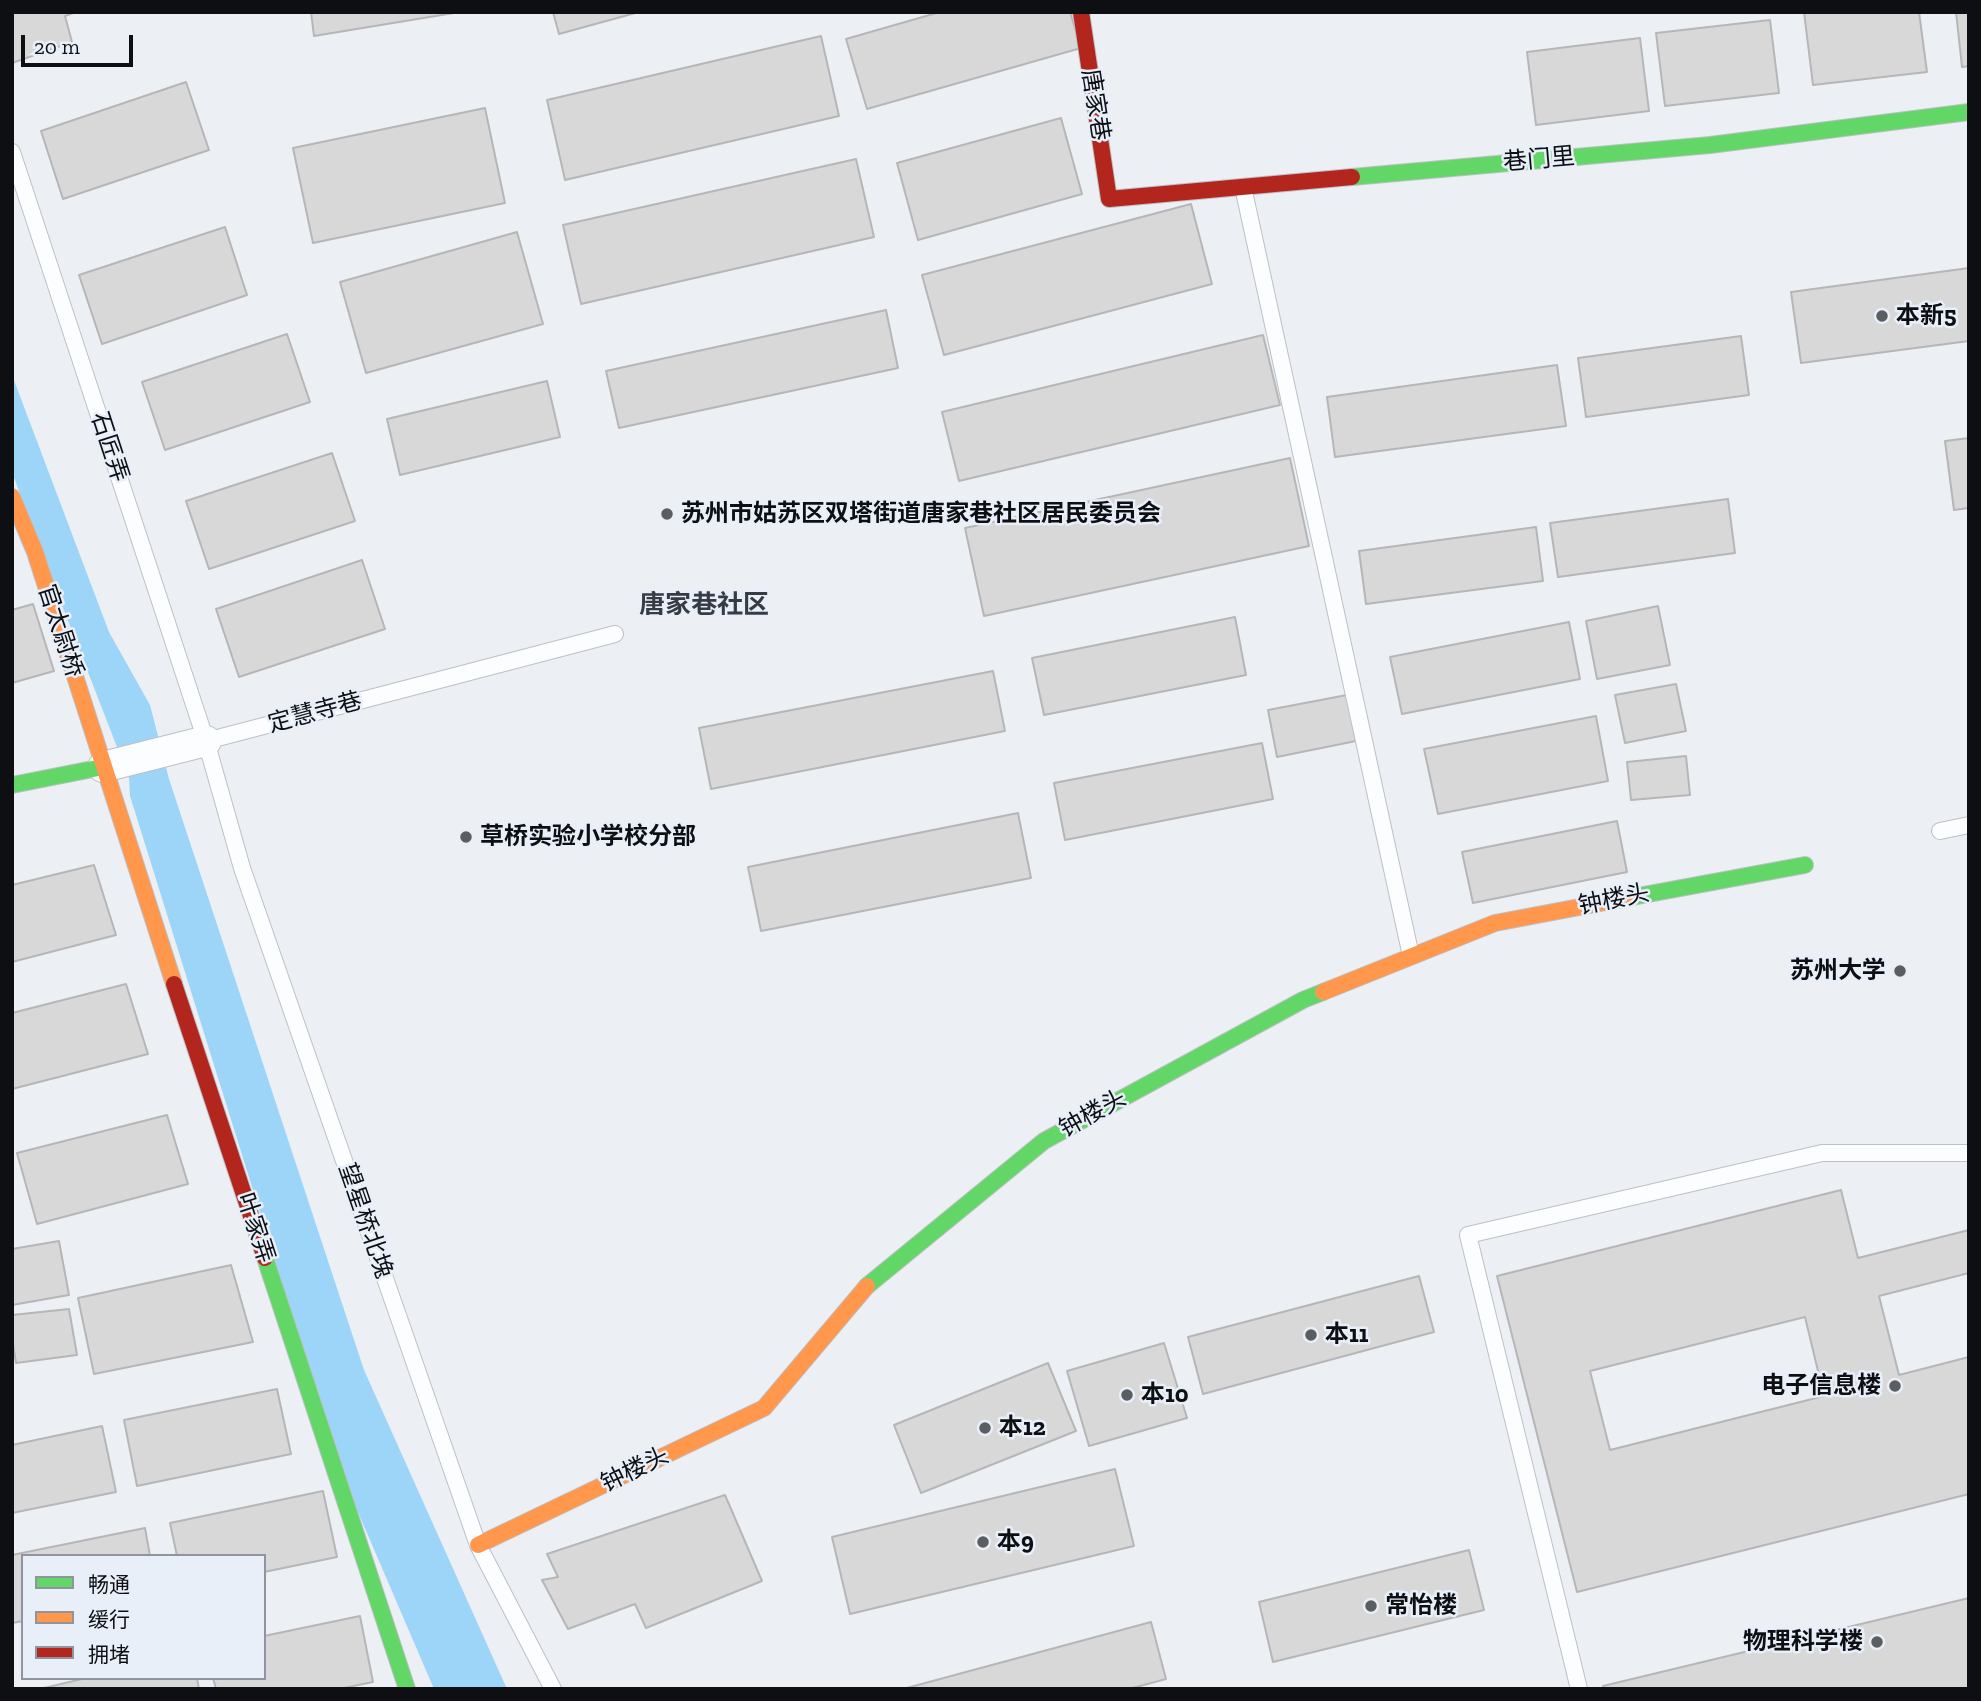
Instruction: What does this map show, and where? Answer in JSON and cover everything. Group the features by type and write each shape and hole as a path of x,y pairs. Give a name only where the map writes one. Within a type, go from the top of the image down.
{"street":[{"name":"唐家巷","path":"1081,12 1109,199"},
{"name":"巷门里","path":"1109,199 1710,145 1969,111"},
{"name":"官太尉桥","path":"12,496 112,764"},
{"name":"定慧寺巷","path":"12,785 170,752 206,741"},
{"name":"叶家弄","path":"112,764 407,1689"},
{"name":"钟楼头","path":"478,1545 764,1408 870,1283 1044,1142 1303,1000 1495,923 1805,865"}],"lane":[{"name":"石匠弄","path":"12,152 206,741"},
{"path":"1243,187 1411,956"},
{"name":"定慧寺巷","path":"206,741 615,634"},
{"name":"望星桥北堍","path":"206,741 242,868 478,1545 553,1689"},
{"path":"1940,831 1969,825"},
{"path":"1578,1689 1468,1235 1822,1153 1969,1153"}],"water":[{"path":"12,375 109,632 150,705 169,779 364,1370 507,1689 434,1689 342,1475 130,796 129,778 12,472"}],"building":[{"path":"12,12 76,12 65,16 72,42 12,63"},
{"path":"311,12 460,12 314,36"},
{"path":"553,12 639,12 559,34"},
{"path":"940,12 1070,12 1081,48 867,109 846,39"},
{"path":"1804,12 1919,12 1927,72 1813,85"},
{"path":"1956,12 1969,12 1969,66 1962,67"},
{"path":"1770,20 1779,93 1665,106 1656,33"},
{"path":"821,36 839,116 565,180 547,100"},
{"path":"1640,38 1649,111 1536,125 1527,52"},
{"path":"186,82 209,150 63,199 41,131"},
{"path":"485,108 505,203 313,243 293,148"},
{"path":"1061,118 1082,194 918,240 897,163"},
{"path":"856,159 874,237 581,304 563,225"},
{"path":"1191,204 1212,284 944,355 922,275"},
{"path":"225,227 247,295 102,344 79,275"},
{"path":"517,232 543,324 366,373 340,282"},
{"name":"本新5","path":"1969,268 1969,341 1801,363 1791,292"},
{"path":"886,310 898,368 619,428 606,371"},
{"path":"287,334 310,402 165,450 142,382"},
{"path":"1263,335 1280,405 959,481 942,412"},
{"path":"1741,336 1749,395 1586,417 1578,358"},
{"path":"1557,365 1566,426 1335,457 1327,397"},
{"path":"547,381 560,437 400,475 387,419"},
{"path":"1969,438 1969,508 1954,510 1945,441"},
{"path":"332,453 355,521 209,569 186,501"},
{"path":"1290,458 1309,546 984,616 965,528"},
{"path":"1728,499 1735,553 1558,577 1550,523"},
{"path":"1536,527 1543,581 1366,604 1359,551"},
{"path":"362,560 385,629 239,677 216,609"},
{"path":"33,604 54,671 12,683 12,610"},
{"path":"1658,606 1670,665 1597,679 1586,621"},
{"path":"1235,617 1246,675 1044,715 1032,658"},
{"path":"1569,622 1580,679 1402,714 1390,657"},
{"path":"993,671 1005,731 711,789 699,728"},
{"path":"1676,684 1686,731 1625,743 1615,695"},
{"path":"1347,695 1356,741 1277,757 1268,710"},
{"path":"1596,716 1608,781 1438,814 1424,749"},
{"path":"1262,743 1273,799 1065,840 1054,783"},
{"path":"1686,756 1690,795 1631,800 1627,762"},
{"path":"1018,813 1031,878 761,931 748,867"},
{"path":"1617,821 1627,872 1473,903 1462,852"},
{"path":"94,865 116,935 12,962 12,885"},
{"path":"126,984 148,1054 12,1089 12,1013"},
{"path":"167,1115 188,1184 37,1224 17,1153"},
{"name":"电子信息楼","path":"1841,1190 1858,1258 1969,1230 1969,1273 1879,1296 1899,1375 1969,1357 1969,1494 1577,1592 1497,1276","holes":["1805,1317 1824,1396 1610,1450 1590,1371"]},
{"path":"59,1241 69,1295 12,1305 12,1249"},
{"path":"231,1265 253,1342 94,1374 78,1298"},
{"name":"本11","path":"1419,1276 1434,1332 1203,1394 1188,1337"},
{"path":"69,1309 77,1355 16,1363 12,1315"},
{"name":"本10","path":"1164,1343 1187,1418 1089,1446 1067,1371"},
{"name":"本12","path":"1048,1363 1076,1431 921,1493 894,1425"},
{"path":"277,1389 291,1454 137,1486 124,1420"},
{"path":"102,1426 116,1492 12,1513 12,1445"},
{"name":"本9","path":"1115,1469 1134,1546 850,1614 832,1537"},
{"path":"323,1491 337,1557 266,1572 266,1554 177,1554 170,1523"},
{"path":"725,1495 762,1581 646,1628 635,1604 568,1629 542,1580 558,1577 547,1554"},
{"path":"145,1528 150,1554 21,1554 21,1621 12,1623 12,1555"},
{"name":"常怡楼","path":"1469,1550 1484,1610 1273,1662 1259,1602"},
{"name":"物理科学楼","path":"1969,1598 1969,1689 1603,1689 1603,1686"},
{"path":"360,1616 373,1682 339,1689 216,1689 214,1680 266,1680 266,1636"},
{"path":"1151,1622 1166,1679 1129,1689 903,1689"},
{"path":"78,1680 197,1680 199,1689 40,1689"}],"traffic: fast":[{"path":"1352,177 1710,145 1969,112"},
{"path":"12,785 103,767"},
{"path":"1627,898 1805,865"},
{"path":"867,1286 1044,1141 1303,1000 1323,992"},
{"path":"265,1258 407,1689"}],"traffic: slow":[{"path":"12,497 35,552 174,984"},
{"path":"1323,992 1495,923 1627,898"},
{"path":"478,1545 764,1408 867,1286"}],"traffic: jam":[{"path":"1081,12 1109,199 1352,177"},
{"path":"174,984 265,1258"}],"place":[{"name":"本新5","path":"1882,316"},
{"name":"苏州市姑苏区双塔街道唐家巷社区居民委员会","path":"667,514"},
{"name":"草桥实验小学校分部","path":"466,837"},
{"name":"苏州大学","path":"1900,971"},
{"name":"本11","path":"1311,1335"},
{"name":"电子信息楼","path":"1895,1386"},
{"name":"本10","path":"1127,1395"},
{"name":"本12","path":"985,1428"},
{"name":"本9","path":"983,1542"},
{"name":"常怡楼","path":"1371,1606"},
{"name":"物理科学楼","path":"1877,1642"}],"district":[{"name":"唐家巷社区","path":"704,606"}]}
